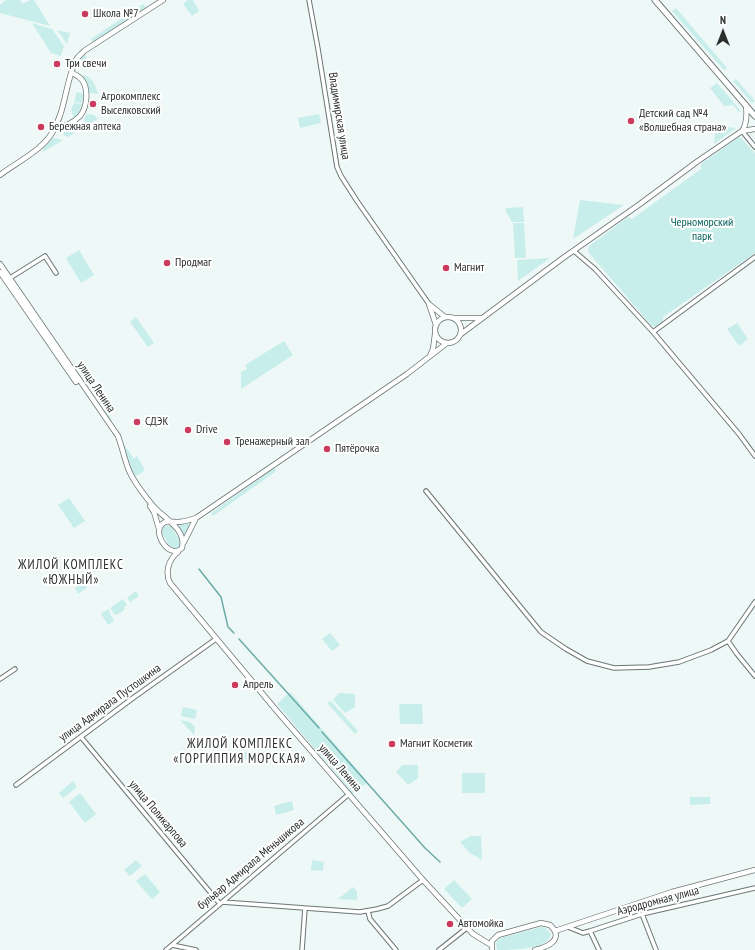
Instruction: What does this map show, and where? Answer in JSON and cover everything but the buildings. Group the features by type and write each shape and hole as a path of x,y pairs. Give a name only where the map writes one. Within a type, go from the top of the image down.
{"main road":[{"path":"656,0 755,116"}],"street":[{"path":"0,175 38,148 47,139 54,128 65,99 77,58 84,51 163,0"},
{"name":"Владимирская улица","path":"309,0 337,167 341,176 357,200 429,304 445,317"},
{"path":"54,128 64,127 74,122 81,115 84,108 86,86 83,80 72,73"},
{"path":"742,131 746,120 746,105"},
{"path":"196,518 183,543 182,548 171,559 159,530 160,526 164,522 188,521 196,518 407,374 446,343 456,341 461,334 481,318 742,131 755,129"},
{"path":"742,131 755,147"},
{"path":"574,251 595,269 652,332 739,434 755,456"},
{"path":"10,278 45,256 56,273"},
{"path":"652,332 755,256"},
{"name":"улица Ленина","path":"0,264 118,436 124,450 128,468 134,480 153,505 170,522"},
{"name":"улица Ленина","path":"0,272 116,437 130,477 154,512 159,530"},
{"name":"Владимирская улица","path":"429,304 436,326"},
{"path":"430,357 433,349 436,326 441,319 445,317 481,318"},
{"path":"454,318 459,322 462,328 461,334"},
{"path":"435,333 441,341 446,343"},
{"path":"426,492 541,632 587,661 614,668 649,667 679,662 711,650 728,641 755,602"},
{"path":"170,522 180,533 183,543"},
{"path":"167,548 175,552 179,551"},
{"name":"улица Ленина","path":"171,559 167,577 170,583 216,639 423,880 477,937 491,947"},
{"name":"улица Адмирала Пустошкина","path":"16,785 216,639"},
{"path":"728,641 755,676"},
{"path":"0,679 14,669"},
{"name":"улица Поликарпова","path":"81,737 221,903"},
{"name":"бульвар Адмирала Меньшикова","path":"166,950 349,794"},
{"path":"555,931 672,892 755,870"},
{"path":"221,903 360,912 388,906 423,880"},
{"name":"Аэродромная улица","path":"568,927 583,933 642,914 755,888"},
{"path":"302,950 305,908"},
{"path":"368,911 370,919 396,950"},
{"path":"642,914 656,950"},
{"path":"491,947 493,939 498,935 538,924 548,924 552,926 555,931 555,938 551,944 535,950"},
{"path":"439,950 468,927"},
{"path":"590,931 599,950"},
{"path":"172,945 196,950"}],"green space":[{"path":"6,0 20,0 23,4 30,0 34,0 50,26 0,13 0,5"},
{"path":"188,0 193,0 199,11 192,16 183,4"},
{"path":"143,4 147,9 94,43 91,39"},
{"path":"676,8 727,68 724,70 672,11"},
{"path":"32,23 52,29 64,46 61,56 51,53"},
{"path":"57,30 70,33 67,44"},
{"path":"85,55 87,57 83,69 78,65 81,58"},
{"path":"84,75 93,82 98,94 89,93 88,85 83,77"},
{"path":"736,79 755,101 752,103 733,81"},
{"path":"717,83 741,111 738,112 733,105 724,106 710,88"},
{"path":"77,92 84,94 82,103 74,102"},
{"path":"74,103 82,104 78,115 74,118 71,110"},
{"path":"87,114 94,115 98,119 81,129 81,123 85,121 84,119"},
{"path":"319,114 321,123 300,128 298,118"},
{"path":"75,124 79,130 68,137 63,135 65,130"},
{"path":"716,126 736,128 714,144"},
{"name":"Черноморский парк","path":"739,137 755,153 755,253 663,317 663,322 657,326 652,326 588,252 589,246 628,217 632,219 701,169 701,164"},
{"path":"55,138 63,140 43,152 43,147 50,139"},
{"path":"580,200 624,205 573,239"},
{"path":"523,207 524,222 512,222 505,210 507,208"},
{"path":"513,223 524,223 526,258 515,258"},
{"path":"79,250 94,275 81,283 66,258"},
{"path":"550,258 518,281 517,260"},
{"path":"136,317 154,343 148,347 130,322"},
{"path":"737,323 748,339 739,346 727,329"},
{"path":"284,341 293,355 241,389 241,372 247,369 245,365"},
{"path":"103,410 107,412 112,420 109,422 134,459 137,456 145,470 138,475 134,476 131,474 124,450 102,412"},
{"path":"273,469 276,469 275,472 213,516 211,513"},
{"path":"69,498 85,521 74,528 58,505"},
{"path":"189,523 190,525 184,538 176,524"},
{"path":"164,525 170,526 180,540 180,546 177,549 171,548 162,533 161,529"},
{"path":"83,583 87,588 78,594 75,588"},
{"path":"136,591 139,596 130,602 127,598"},
{"path":"123,599 127,605 124,607 124,610 117,615 114,614 110,608"},
{"path":"108,609 114,621 108,625 101,614"},
{"path":"330,633 340,645 332,651 322,639"},
{"path":"290,692 368,782 353,794 277,704"},
{"path":"339,693 355,694 355,707 345,713 333,700"},
{"path":"331,701 358,731 355,734 327,703"},
{"path":"399,704 422,704 423,724 400,724"},
{"path":"183,707 197,710 195,719 181,716"},
{"path":"180,720 190,722 195,727 194,735"},
{"path":"236,752 249,752 249,759 236,760"},
{"path":"402,765 418,765 418,778 408,785 396,772"},
{"path":"462,773 485,773 485,793 462,793"},
{"path":"73,781 77,787 63,798 59,793"},
{"path":"80,793 96,814 85,823 69,802"},
{"path":"690,797 710,797 710,804 690,805"},
{"path":"292,801 294,810 276,815 274,806"},
{"path":"471,836 481,836 482,860 470,853 460,842"},
{"path":"136,860 142,866 130,876 124,870"},
{"path":"312,860 324,862 323,871 311,870"},
{"path":"145,874 160,892 152,899 136,881"},
{"path":"454,880 472,899 462,908 444,889"},
{"path":"353,887 357,891 357,900 338,899"},
{"path":"542,927 546,928 551,934 549,939 543,943 528,948 497,950 496,943 500,938"}],"waterway":[{"path":"199,569 221,597 228,627 234,633"},
{"path":"239,639 319,728"},
{"path":"322,732 425,848 440,862"}],"place":[{"name":"Школа №7","path":"85,14"},
{"name":"Три свечи","path":"57,64"},
{"name":"Агрокомплекс Выселковский","path":"93,104"},
{"name":"Детский сад №4 «Волшебная страна»","path":"631,121"},
{"name":"Бережная аптека","path":"41,127"},
{"name":"Продмаг","path":"167,263"},
{"name":"Магнит","path":"446,268"},
{"name":"СДЭК","path":"137,422"},
{"name":"Drive","path":"188,430"},
{"name":"Тренажерный зал","path":"227,442"},
{"name":"Пятёрочка","path":"327,449"},
{"name":"Апрель","path":"235,685"},
{"name":"Магнит Косметик","path":"392,744"},
{"name":"Автомойка","path":"450,924"}],"district":[{"name":"ЖИЛОЙ КОМПЛЕКС «ЮЖНЫЙ»","path":"71,572"},
{"name":"ЖИЛОЙ КОМПЛЕКС «ГОРГИППИЯ МОРСКАЯ»","path":"240,752"}]}
